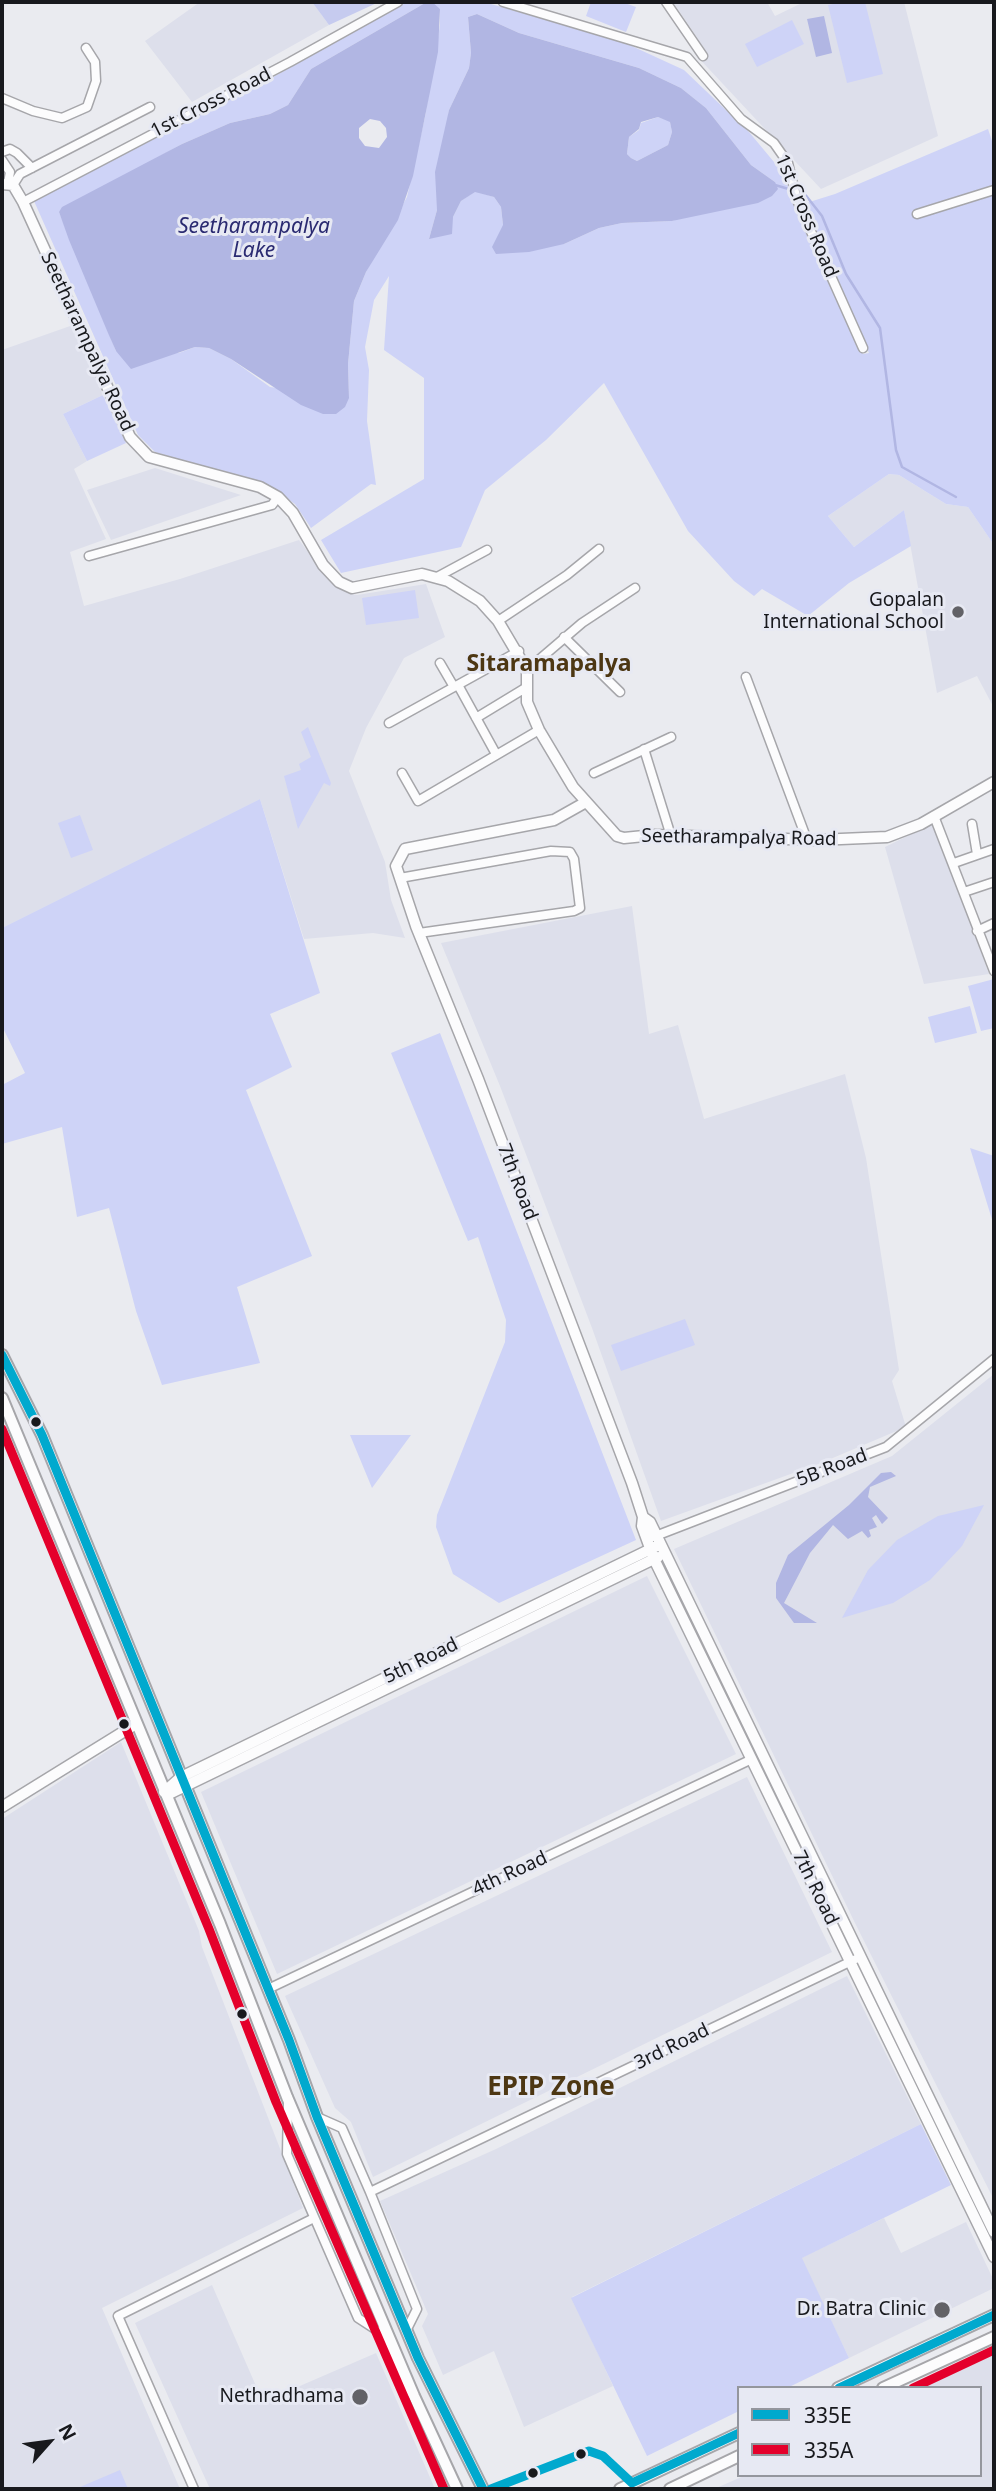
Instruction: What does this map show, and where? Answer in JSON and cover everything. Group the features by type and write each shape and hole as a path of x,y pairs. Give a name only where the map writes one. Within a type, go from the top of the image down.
{"main road":[{"path":"2,1355 31,1412 268,1989 317,2117 448,2421 483,2489"},
{"path":"20,1391 15,1402 3,1401 8,1415 220,1924 287,2097 414,2396 457,2489"},
{"path":"8,1415 11,1409 18,1408 31,1412"},
{"path":"842,2386 994,2315"},
{"path":"887,2386 994,2337"},
{"path":"430,2429 448,2421"},
{"path":"620,2489 737,2434"},
{"path":"670,2489 737,2457"}],"street":[{"name":"1st Cross Road","path":"23,202 398,2"},
{"name":"1st Cross Road","path":"503,2 687,57 741,119 774,143 788,163 797,200 863,348"},
{"path":"666,2 704,56"},
{"path":"2,98 33,111 62,118 86,107 96,81 95,62 86,48"},
{"path":"8,184 20,174 150,107"},
{"path":"2,152 10,149 32,168"},
{"path":"2,160 10,173 8,184"},
{"name":"Seetharampalya Road","path":"8,184 23,202 130,437 149,457 260,487 278,498 293,513 323,565 339,582 352,588 422,574 437,577 480,601 519,651 527,670 527,702 539,730 573,786 617,836 807,840 887,837 934,816 994,782"},
{"path":"917,214 994,190"},
{"path":"89,556 272,505 278,498"},
{"path":"498,621 567,575 599,548"},
{"path":"437,577 487,551"},
{"path":"527,670 564,636 635,588"},
{"path":"564,636 593,669 620,692"},
{"path":"389,723 519,651"},
{"path":"440,663 496,754"},
{"path":"746,677 807,840"},
{"path":"476,718 527,687"},
{"path":"402,773 418,801 539,730"},
{"path":"594,773 671,737"},
{"path":"644,749 671,836"},
{"name":"7th Road","path":"586,802 554,820 405,849 396,866 419,933 478,1079 643,1517 642,1526 656,1547 855,1959 994,2257"},
{"path":"934,816 994,971"},
{"path":"972,824 977,854"},
{"path":"954,863 994,849"},
{"path":"400,878 551,851 570,852 574,859 580,908 574,911 419,933"},
{"path":"964,892 994,882"},
{"path":"977,931 994,923"},
{"name":"5B Road","path":"656,1547 886,1447 994,1359"},
{"name":"5th Road","path":"165,1794 183,1782 440,1657 656,1547"},
{"path":"2,1807 136,1724"},
{"name":"4th Road","path":"268,1989 757,1757"},
{"name":"7th Road","path":"855,1959 994,2232"},
{"name":"3rd Road","path":"370,2192 855,1959"},
{"path":"287,2097 289,2118 286,2154 358,2318 381,2333 403,2386 414,2396"},
{"path":"317,2117 342,2128 370,2192 417,2309 407,2329"},
{"path":"194,2489 118,2316 314,2218"}],"shaded area":[{"path":"200,2 312,2 329,25 192,102 145,41"},
{"path":"312,2 379,2 329,25"},
{"path":"407,2 484,2 623,42 684,70 749,132 784,174 794,206 863,354 869,353 803,204 835,194 988,129 994,147 994,545 968,507 946,504 899,475 889,474 828,516 854,547 904,510 911,546 849,583 808,616 762,589 754,596 734,581 688,531 604,383 546,440 485,490 461,547 341,573 321,540 424,479 424,378 384,350 389,276 374,300 365,347 369,370 367,421 376,485 371,484 311,528 295,504 271,487 155,452 138,435 34,201 268,80","holes":["425,3 440,9 440,25 425,117 407,197 366,272 354,301 348,364 349,398 270,387 231,359 209,348 195,347 179,353 116,351 59,212 182,144 230,123 270,114 288,105 311,69","477,14 519,33 639,68 681,88 706,108 751,165 775,182 672,221 622,223 599,228 564,244 503,225 501,207 494,197 475,191 461,201 453,217 429,239 437,210 449,110 469,68 471,53 468,17"]},
{"path":"591,2 622,2 636,7 626,32 586,16"},
{"path":"673,2 767,2 775,16 804,2 904,2 938,136 821,189 694,53 704,48"},
{"path":"865,2 883,74 847,83 828,5"},
{"path":"792,20 804,44 757,67 745,44"},
{"path":"658,117 670,121 672,132 668,145 637,161 631,158 627,154 629,137 639,130 641,123"},
{"path":"73,325 103,395 63,414 87,461 74,469 106,539 70,552 84,606 180,579 299,540 324,573 348,593 357,595 426,584 445,637 404,658 366,728 349,771 385,862 391,900 405,938 373,933 304,939 260,799 2,928 2,350"},
{"path":"103,395 126,443 87,461 63,414"},
{"path":"155,468 241,495 111,540 87,490"},
{"name":"Gopalan International School","path":"889,474 899,475 946,504 968,507 994,545 994,708 977,676 937,693 904,510 854,547 828,516"},
{"path":"415,590 419,618 366,625 362,598"},
{"path":"308,727 331,783 330,786 324,783 298,829 284,776 301,770 299,764 311,757 301,732"},
{"path":"260,799 320,993 270,1014 292,1067 246,1090 312,1256 237,1287 260,1363 162,1385 136,1311 109,1208 77,1217 62,1127 2,1144 2,1085 25,1073 2,1026 2,928"},
{"path":"80,815 93,850 71,858 58,823"},
{"path":"934,823 989,974 924,984 885,847"},
{"path":"632,906 649,1034 678,1025 704,1119 845,1074 866,1158 899,1370 892,1381 906,1427 821,1463 661,1521 592,1328 500,1086 441,943"},
{"path":"994,979 994,1028 981,1031 968,986"},
{"path":"970,1006 977,1033 935,1043 928,1017"},
{"path":"440,1033 636,1540 499,1603 453,1574 436,1527 437,1515 505,1342 506,1320 478,1237 468,1241 391,1053"},
{"path":"970,1148 994,1156 994,1226"},
{"path":"685,1319 695,1345 621,1371 611,1345"},
{"path":"994,1374 994,2200 855,1923 674,1549 892,1456"},
{"path":"350,1435 411,1435 372,1488"},
{"path":"984,1505 962,1546 930,1580 893,1603 842,1618 868,1570 897,1540 938,1516"},
{"path":"647,1576 736,1754 277,1974 201,1792"},
{"path":"121,1742 199,1931 202,1947 303,2208 102,2308 180,2489 2,2489 2,1819"},
{"path":"747,1777 832,1952 373,2177 351,2122 335,2108 285,1996"},
{"path":"847,1976 921,2124 572,2297 613,2386 524,2427 494,2351 443,2375 422,2326 428,2314 380,2201 496,2149"},
{"path":"921,2124 951,2185 802,2258 849,2358 791,2386 737,2386 737,2412 647,2456 571,2298"},
{"path":"884,2218 901,2253 966,2222 994,2281 994,2288 849,2358 801,2258"},
{"path":"212,2285 263,2402 376,2353 435,2489 210,2489 135,2323"},
{"path":"994,2351 994,2489 714,2489 741,2477 982,2477 982,2386 925,2386"},
{"path":"120,2470 128,2489 80,2487"}],"water":[{"name":"Seetharampalya Lake","path":"432,2 440,9 438,52 413,176 398,220 366,272 354,301 348,364 349,398 345,407 336,414 323,414 301,405 231,359 209,348 195,347 131,369 116,351 108,333 69,240 59,212 62,207 182,144 230,123 270,114 288,105 311,69 425,3","holes":["370,119 380,121 386,128 387,137 379,148 365,146 359,138 359,128"]},
{"path":"477,14 519,33 639,68 681,88 706,108 751,165 775,182 778,189 772,196 758,203 672,221 622,223 599,228 564,244 529,252 496,254 492,247 503,225 501,207 494,197 475,192 461,201 453,217 452,234 429,239 437,210 435,172 449,110 469,68 471,53 468,17","holes":["658,117 670,122 672,132 668,145 637,161 627,154 629,137 639,129 641,122"]},
{"path":"824,16 832,53 816,57 807,19"},
{"path":"891,1472 896,1476 870,1487 868,1497 888,1518 882,1524 876,1515 872,1518 877,1527 869,1530 871,1536 868,1538 862,1531 848,1539 833,1525 810,1553 784,1603 817,1623 794,1623 776,1598 776,1583 788,1555 849,1505 881,1473"}],"waterway":[{"path":"775,185 792,190"},
{"path":"798,192 804,193 822,216 846,274 880,328 896,450 902,467 956,497"}],"transit line":[{"name":"335E","path":"2,1355 42,1435 289,2040 317,2117 418,2358 483,2489"},
{"name":"335A","path":"2,1429 209,1929 276,2102 444,2489"},
{"name":"335E","path":"843,2386 994,2315"},
{"name":"335A","path":"917,2386 994,2350"},
{"name":"335E","path":"491,2489 589,2451 603,2456 632,2483 737,2434"}],"place":[{"name":"Gopalan International School","path":"958,612"},
{"name":"Dr. Batra Clinic","path":"942,2310"},
{"name":"Nethradhama","path":"360,2397"}],"district":[{"name":"Sitaramapalya","path":"549,664"},
{"name":"EPIP Zone","path":"551,2088"}]}
